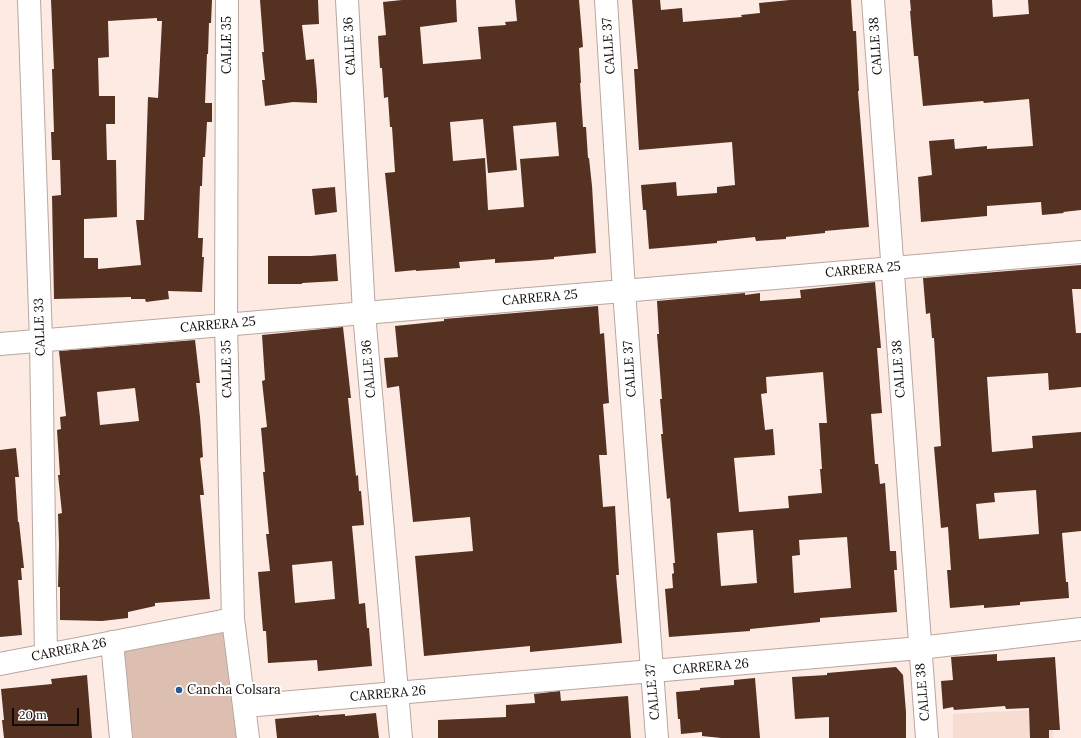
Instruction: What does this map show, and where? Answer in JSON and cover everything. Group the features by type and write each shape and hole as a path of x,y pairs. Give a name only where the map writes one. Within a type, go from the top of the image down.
{"street":[{"name":"CALLE 33","path":"29,0 41,340 46,655"},
{"name":"CALLE 35","path":"227,0 226,324 233,619 248,738"},
{"name":"CALLE 36","path":"347,0 364,313 401,738"},
{"name":"CALLE 37","path":"606,0 624,290 657,738"},
{"name":"CALLE 38","path":"873,0 927,738"},
{"name":"CARRERA 25","path":"0,344 1081,252"},
{"name":"CARRERA 26","path":"0,664 233,619"},
{"name":"CARRERA 26","path":"245,706 920,648 1081,629"},
{"path":"112,642 121,738"}],"shaded area":[{"name":"Cancha Colsara","path":"233,619 247,738 121,738 112,642"},
{"path":"1052,709 1053,738 953,738 953,714"}],"building":[{"path":"51,0 212,0 211,23 209,23 205,103 212,103 212,122 207,122 205,157 203,157 202,186 200,186 198,238 203,238 202,257 204,257 202,292 168,291 169,299 146,302 145,299 131,299 131,297 54,299 52,196 61,195 60,160 52,160 51,132 54,132 52,69 54,69","holes":["157,18 157,21 162,21 158,98 148,97 144,220 136,220 141,265 98,269 98,258 84,258 84,219 117,217 116,160 107,160 106,124 115,124 115,96 99,96 98,58 109,57 108,21"]},
{"path":"260,0 318,0 319,24 302,25 306,60 314,59 317,103 293,102 265,106 262,80 265,80 262,52 264,52"},
{"path":"402,0 456,0 457,22 420,27 423,64 481,59 478,27 506,25 505,22 517,21 515,0 579,0 583,47 579,48 580,83 583,127 586,127 592,186 596,253 528,261 495,263 495,259 459,262 460,268 395,272 385,173 395,172 392,127 390,127 388,97 384,98 378,36 386,35 383,2","holes":["483,119 488,173 517,170 513,126 556,122 559,156 520,159 524,207 488,210 485,158 453,161 450,122"]},
{"path":"632,0 660,0 661,10 682,8 683,22 742,17 741,15 760,13 759,3 790,0 851,0 853,31 856,31 858,91 869,227 825,231 825,233 786,237 786,239 756,241 755,237 717,241 717,243 649,249 646,210 643,210 641,185 676,182 677,196 717,193 717,187 735,185 732,142 639,150 634,69 638,69"},
{"path":"910,0 992,0 993,17 1029,14 1028,0 1081,0 1081,210 1042,215 1041,202 987,206 987,216 921,222 918,177 932,175 929,141 954,139 955,149 987,146 987,149 1033,146 1029,99 923,106 918,56 914,56"},
{"path":"335,187 337,212 315,215 312,189"},
{"path":"336,254 338,281 302,284 268,284 268,256 311,256"},
{"path":"1081,265 1081,289 1072,289 1076,333 1081,333 1081,387 1049,390 1048,373 987,377 992,452 1033,448 1032,436 1081,432 1081,531 1062,533 1066,582 1068,582 1069,598 1020,602 1020,605 984,608 984,605 950,608 947,570 951,570 948,527 941,528 934,447 941,446 934,338 932,338 930,313 926,314 923,278","holes":["1036,490 1039,534 979,539 976,504 995,502 994,493"]},
{"path":"875,282 881,348 877,348 882,413 871,414 875,464 878,464 880,484 885,483 890,551 896,551 897,570 894,570 897,612 820,618 820,622 750,629 750,631 669,637 665,589 673,588 672,574 674,573 673,563 675,563 670,498 667,499 661,434 663,434 660,399 662,399 657,334 659,334 657,301 745,293 745,295 760,293 760,301 801,298 800,290","holes":["823,372 827,423 819,423 822,493 788,496 789,508 739,512 734,458 775,455 773,429 765,430 761,394 767,393 766,377","753,530 757,583 721,586 717,533","847,537 851,588 794,593 792,556 800,555 799,540"]},
{"path":"598,306 600,334 604,333 609,403 603,404 607,455 599,455 603,507 615,506 619,575 616,575 622,643 530,652 530,646 424,656 415,556 473,551 470,517 413,522 399,386 387,388 384,358 398,357 395,326 444,321 444,319"},
{"path":"343,327 351,398 348,398 356,476 358,475 359,491 361,491 364,525 352,526 359,604 365,603 367,628 369,628 372,666 318,671 317,660 268,663 266,631 263,631 258,572 270,571 266,534 269,534 263,472 265,472 261,428 267,427 262,381 265,380 262,335","holes":["332,561 335,599 295,603 292,565"]},
{"path":"195,340 200,383 196,383 203,457 200,458 204,495 200,495 210,599 155,603 155,606 128,612 128,618 102,621 60,620 60,587 58,587 58,514 62,513 58,475 60,475 57,430 61,429 60,417 66,416 59,351","holes":["135,388 139,421 100,425 97,392"]},
{"path":"16,448 19,477 15,477 18,522 24,568 21,568 22,580 18,580 22,635 0,637 0,450"},
{"path":"997,654 997,661 1055,657 1060,730 1049,730 1049,738 1030,738 1029,708 1006,709 1005,706 954,710 953,707 943,709 941,681 953,680 951,657"},
{"path":"896,667 903,675 906,712 906,738 829,738 829,717 795,719 792,677 827,675 827,673"},
{"path":"87,675 92,738 4,738 1,689 52,684 51,679"},
{"path":"755,678 760,738 721,738 702,736 702,732 681,734 680,719 678,719 676,692 734,685 734,680"},
{"path":"560,691 561,701 628,696 631,738 438,738 438,720 506,717 506,705 535,703 534,694"},
{"path":"376,713 379,738 277,738 275,719 319,715 345,714 345,716"}],"place":[{"name":"Cancha Colsara","path":"179,690"}]}
